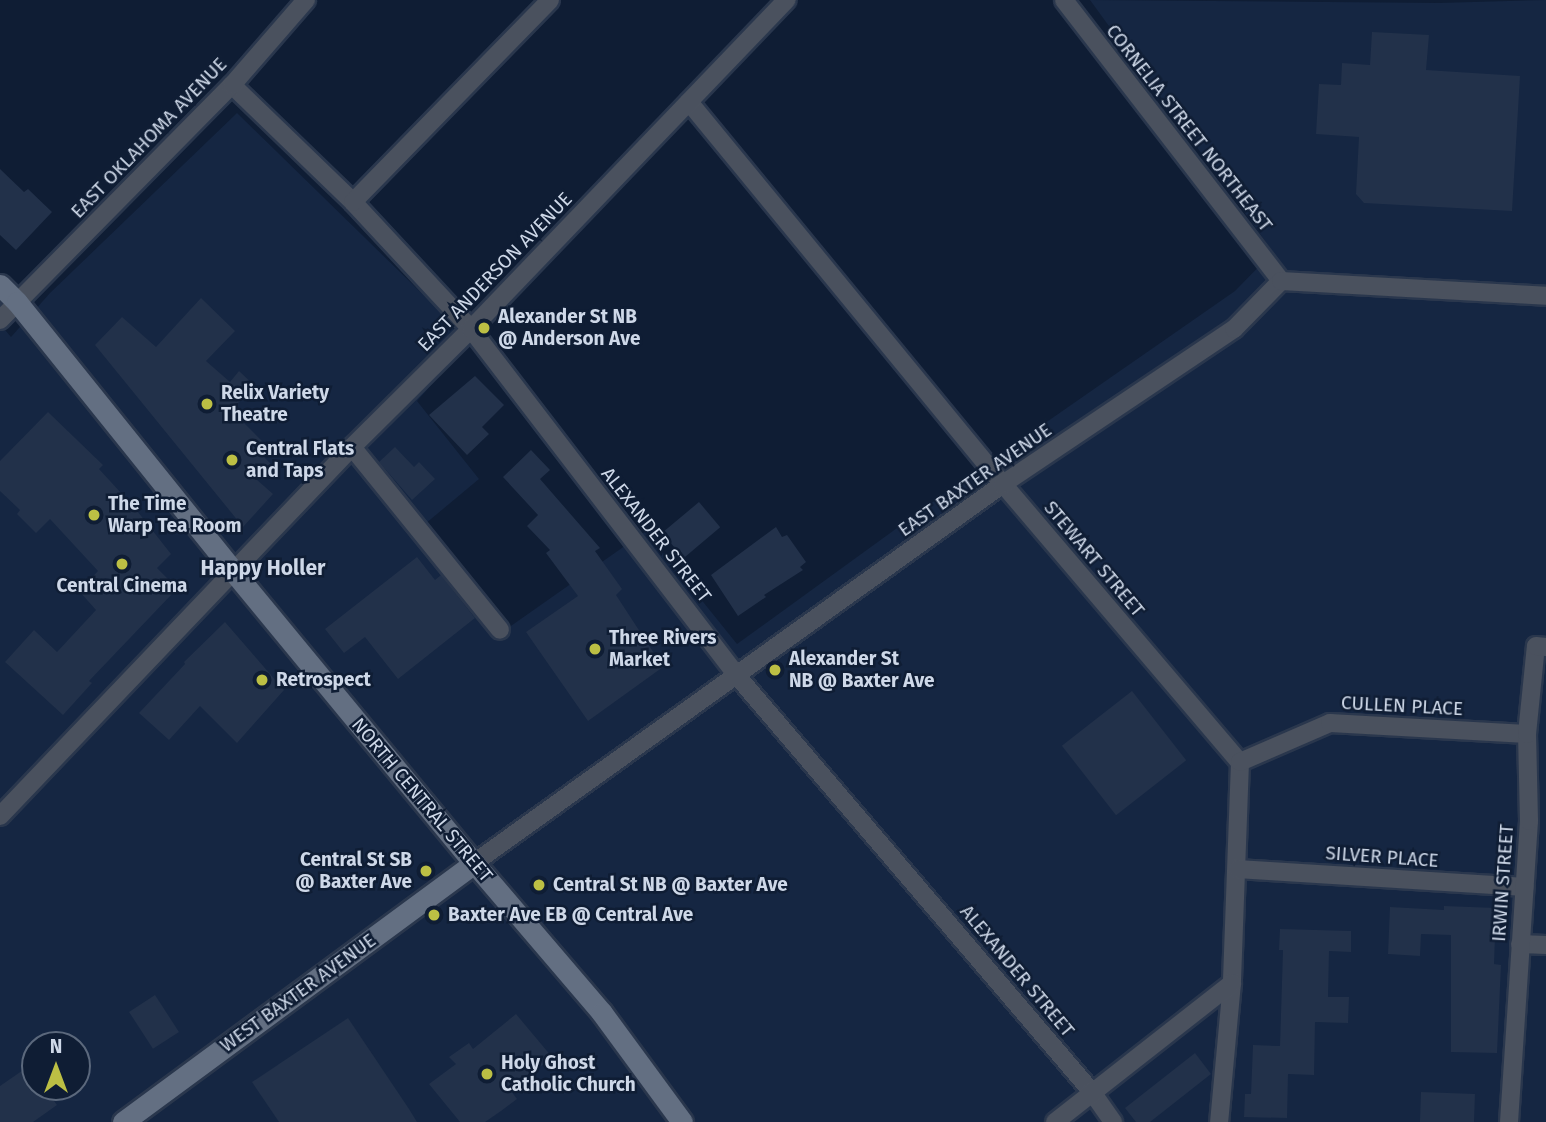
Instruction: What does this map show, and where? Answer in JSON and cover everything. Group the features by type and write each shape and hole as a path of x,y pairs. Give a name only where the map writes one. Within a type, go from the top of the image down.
{"main road":[{"name":"NORTH CENTRAL STREET","path":"0,285 17,302 233,571 474,863 602,1013 682,1122"},
{"name":"WEST BAXTER AVENUE","path":"123,1122 474,863"}],"street":[{"name":"EAST OKLAHOMA AVENUE","path":"0,320 232,85 306,0"},
{"path":"353,202 550,0"},
{"name":"EAST ANDERSON AVENUE","path":"0,816 352,447 471,329 787,0"},
{"name":"CORNELIA STREET NORTHEAST","path":"1064,0 1281,281"},
{"name":"ALEXANDER STREET","path":"232,85 353,202 471,329 738,677 1114,1122"},
{"name":"STEWART STREET","path":"689,102 1003,484 1240,762"},
{"path":"1281,281 1546,296"},
{"name":"EAST BAXTER AVENUE","path":"474,863 738,677 1003,484 1234,329 1281,281"},
{"path":"352,447 500,630"},
{"name":"IRWIN STREET","path":"1509,1122 1529,821 1527,734 1541,647"},
{"name":"CULLEN PLACE","path":"1240,762 1330,723 1527,734"},
{"path":"1219,1122 1233,984 1240,762"},
{"name":"SILVER PLACE","path":"1238,869 1524,887"},
{"path":"1520,944 1546,945"},
{"path":"1055,1122 1233,984"}],"shaded area":[{"path":"1090,0 1439,3 1546,0 1546,1122 0,1122 0,324 11,337 50,293 237,113 443,314 466,346 417,401 479,479 425,524 508,628 646,531 737,644 966,478 1235,291 1273,252"}],"building":[{"path":"1372,32 1429,35 1426,70 1520,76 1512,211 1364,203 1356,194 1359,137 1316,134 1319,84 1341,85 1342,63 1370,65"},
{"path":"0,169 24,192 28,189 52,212 16,250 0,235"},
{"path":"201,298 235,331 206,361 230,382 239,371 255,386 231,410 264,443 257,450 271,464 256,479 273,494 243,527 95,345 122,317 156,347"},
{"path":"475,376 504,405 482,427 489,434 467,455 429,415"},
{"path":"48,412 103,465 99,469 134,507 171,554 157,568 172,583 172,594 89,681 92,683 63,715 5,662 34,630 57,652 96,610 79,591 98,571 50,519 36,533 17,514 20,510 0,491 0,461"},
{"path":"395,447 414,467 419,462 435,479 412,500 379,462"},
{"name":"Three Rivers Market","path":"531,450 550,470 540,479 600,548 595,551 622,589 616,595 663,667 588,721 526,632 578,596 546,553 550,550 527,526 538,515 503,477"},
{"path":"699,502 720,527 683,558 662,533"},
{"path":"776,527 782,537 787,535 806,562 800,567 803,570 764,595 766,597 738,616 711,575"},
{"path":"417,557 435,580 441,575 475,618 398,679 365,637 344,653 325,629"},
{"path":"225,622 284,690 237,743 200,706 169,740 139,713 184,662"},
{"path":"1132,691 1186,760 1116,815 1062,746"},
{"path":"1444,906 1496,908 1494,964 1501,965 1497,1053 1451,1052 1451,935 1421,934 1420,956 1388,954 1390,907 1444,910"},
{"path":"1280,929 1351,931 1351,952 1329,951 1328,997 1349,997 1348,1023 1315,1022 1314,1075 1288,1074 1287,1118 1244,1117 1245,1094 1251,1094 1253,1045 1280,1046 1283,950 1279,950"},
{"path":"155,995 179,1032 153,1049 129,1012"},
{"name":"Holy Ghost Catholic Church","path":"516,1014 552,1057 511,1091 517,1099 501,1111 485,1122 460,1122 429,1084 456,1064 449,1057 469,1043 473,1049"},
{"path":"348,1018 417,1122 279,1122 252,1082"},
{"path":"1195,1053 1211,1074 1150,1122 1136,1122 1125,1108"},
{"path":"21,1072 21,1101 54,1101 57,1105 33,1122 0,1122 0,1086"},
{"path":"1421,1092 1475,1094 1474,1122 1420,1122"}],"place":[{"name":"Alexander St NB @ Anderson Ave","path":"484,328"},
{"name":"Relix Variety Theatre","path":"207,404"},
{"name":"Central Flats and Taps","path":"232,460"},
{"name":"The Time Warp Tea Room","path":"94,515"},
{"name":"Central Cinema","path":"122,564"},
{"name":"Three Rivers Market","path":"595,649"},
{"name":"Alexander St NB @ Baxter Ave","path":"775,670"},
{"name":"Retrospect","path":"262,680"},
{"name":"Central St SB @ Baxter Ave","path":"426,871"},
{"name":"Central St NB @ Baxter Ave","path":"539,885"},
{"name":"Baxter Ave EB @ Central Ave","path":"434,915"},
{"name":"Holy Ghost Catholic Church","path":"487,1074"}],"district":[{"name":"Happy Holler","path":"263,568"}]}
